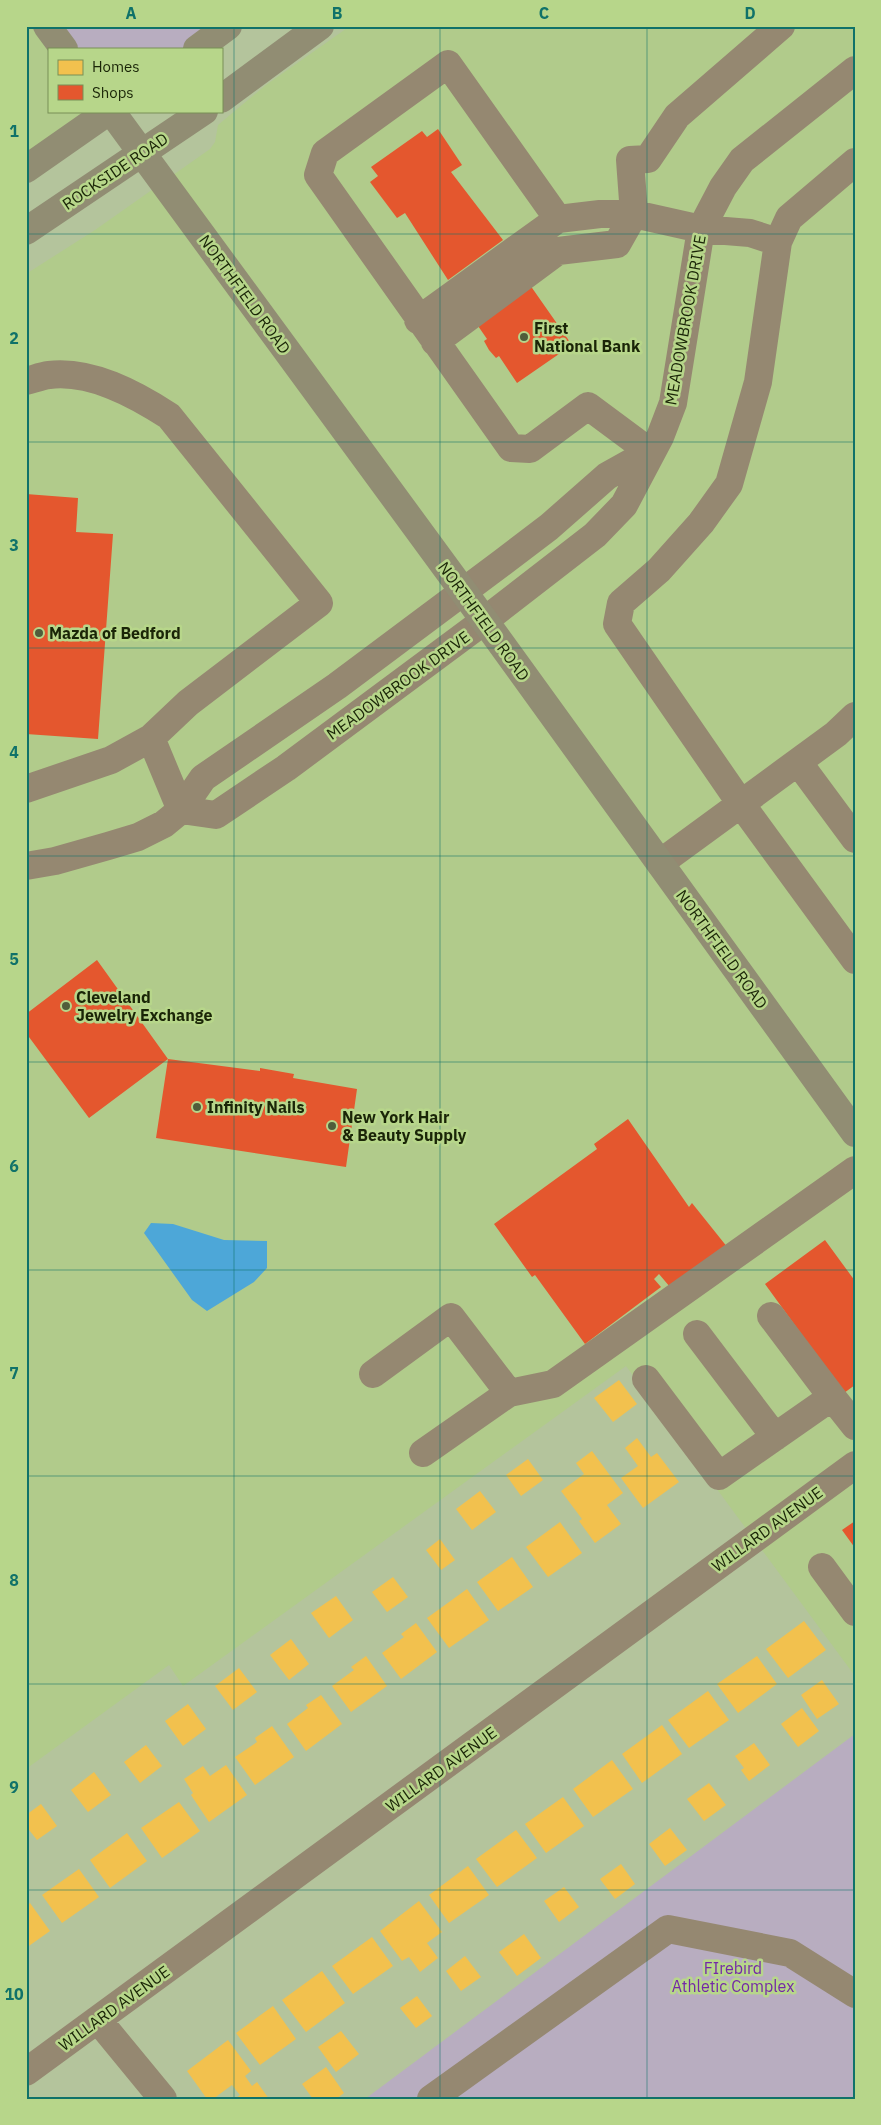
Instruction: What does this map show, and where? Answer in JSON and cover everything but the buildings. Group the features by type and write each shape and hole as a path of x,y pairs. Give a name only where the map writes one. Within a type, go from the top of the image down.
{"main road":[{"path":"47,26 63,48"},
{"path":"198,48 228,26"},
{"path":"222,97 320,26"},
{"path":"26,169 109,112"},
{"name":"NORTHFIELD ROAD","path":"111,112 463,591 855,1133"},
{"name":"ROCKSIDE ROAD","path":"26,231 203,112"}],"street":[{"path":"435,342 558,251 617,244 634,214 630,160 648,159 676,116 781,26"},
{"path":"26,866 55,861 138,837 164,824 181,810 203,778 337,686 548,527 607,476 650,452 588,406 530,449 511,448 418,320 318,175 325,153 448,64 558,219"},
{"name":"MEADOWBROOK DRIVE","path":"181,810 216,815 286,768 596,535 624,505 650,452 660,437 673,403 701,229 723,187 742,160 855,70"},
{"path":"855,162 789,218 778,242 758,382 729,484 701,523 659,570 621,603 617,624 741,804 855,960"},
{"path":"418,320 558,219 600,214 634,214 701,229 750,234 778,242"},
{"path":"26,381 50,375 84,377 104,383 146,401 169,416 319,603 188,702 151,738 111,760 26,789"},
{"path":"660,863 836,734 855,716"},
{"path":"151,738 181,810"},
{"path":"798,762 855,839"},
{"path":"423,1453 509,1393 553,1384 855,1170"},
{"path":"771,1316 855,1426"},
{"path":"373,1374 451,1317 509,1393"},
{"path":"697,1334 775,1437"},
{"path":"646,1379 719,1476 832,1398"},
{"name":"WILLARD AVENUE","path":"26,2072 855,1465"},
{"path":"822,1567 855,1612"},
{"path":"431,2099 668,1930 790,1954 855,1994"},
{"path":"98,2020 163,2099"}],"shaded area":[{"path":"26,26 47,26 48,112 108,112 26,169"},
{"path":"350,26 855,26 855,1676 626,1366 183,1686 169,1665 26,1769 26,274 95,230 210,149 215,142 218,125 266,85"}],"green space":[{"path":"47,26 229,26 198,48 63,48"},
{"name":"FIrebird Athletic Complex","path":"855,1734 855,2099 365,2099"}],"water":[{"path":"151,1223 173,1224 224,1240 267,1241 267,1268 254,1282 207,1311 192,1300 144,1233"}],"place":[{"name":"First National Bank","path":"524,337"},
{"name":"Mazda of Bedford","path":"39,633"},
{"name":"Cleveland Jewelry Exchange","path":"66,1006"},
{"name":"Infinity Nails","path":"197,1107"},
{"name":"New York Hair & Beauty Supply","path":"332,1126"}]}
